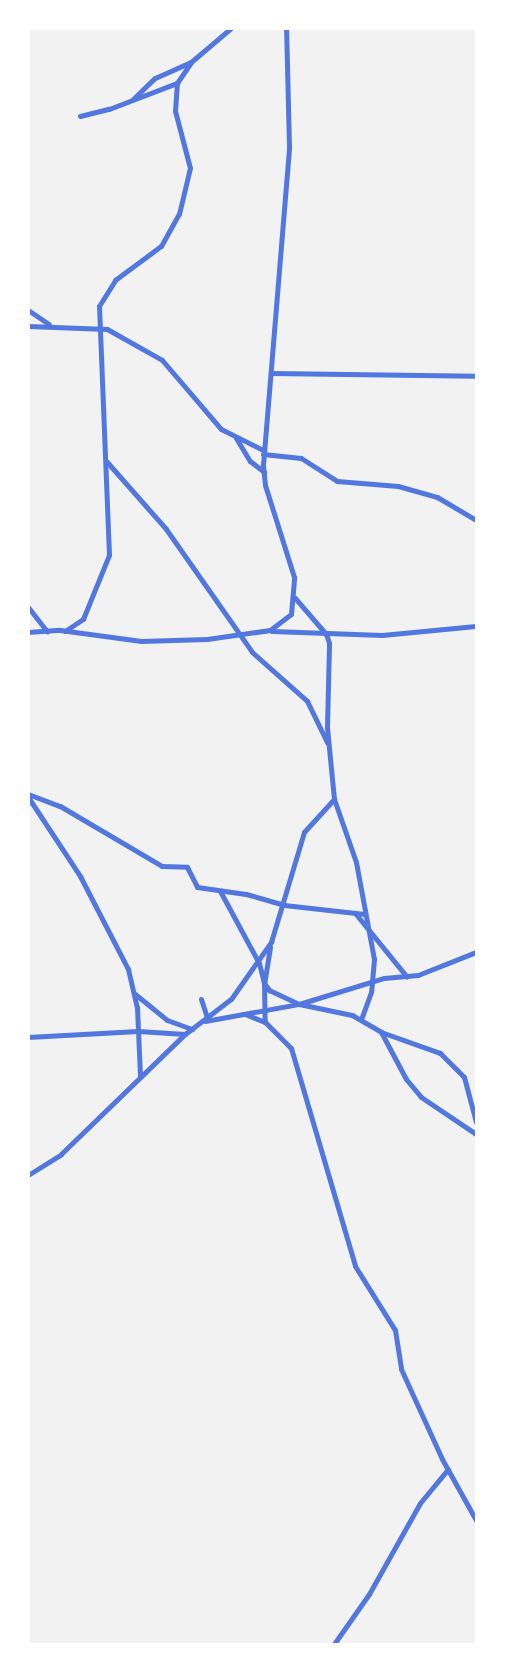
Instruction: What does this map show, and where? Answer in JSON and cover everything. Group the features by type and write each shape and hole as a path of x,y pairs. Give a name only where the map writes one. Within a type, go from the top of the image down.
{"street":[{"path":"65,631 83,619 108,559 107,462 99,306 107,288 161,246 185,199 190,162 177,123 177,83 191,62 231,28"},
{"path":"270,630 291,614 295,598 294,577 264,472 263,452 289,147 286,28"},
{"path":"130,102 155,78 191,62"},
{"path":"80,116 130,102 177,83"},
{"path":"28,310 53,326"},
{"path":"28,326 99,328 162,360 219,429 263,452 301,458 338,481 398,486 437,497 477,520"},
{"path":"271,373 477,376"},
{"path":"236,437 250,460 264,472"},
{"path":"107,462 166,529 260,661 307,701 329,746"},
{"path":"295,598 326,634 330,660 329,746 334,799 356,862 374,959 373,982 361,1019"},
{"path":"28,607 46,631"},
{"path":"28,632 65,631 141,641 243,635 270,630 390,635 416,629 477,626"},
{"path":"28,795 60,806 162,867 187,867 197,887 284,905 364,914"},
{"path":"28,795 80,876 128,969 135,994 140,1076"},
{"path":"265,1022 264,983 271,942 284,905 304,832 334,799"},
{"path":"220,891 259,963 268,990 299,1004 361,1019 381,1032 422,1043 453,1063 465,1077 477,1122"},
{"path":"355,913 407,977"},
{"path":"28,1175 75,1141 185,1034 231,999 259,963 271,942"},
{"path":"205,1020 299,1004 373,982 407,977 477,952"},
{"path":"135,994 167,1020 192,1029"},
{"path":"201,999 205,1020"},
{"path":"245,1014 265,1022 291,1048 355,1266 395,1330 401,1369 448,1470 477,1520"},
{"path":"28,1037 138,1031 185,1034"},
{"path":"381,1032 406,1079 421,1097 439,1113 466,1124 477,1134"},
{"path":"334,1644 369,1594 420,1503 448,1470"}]}
